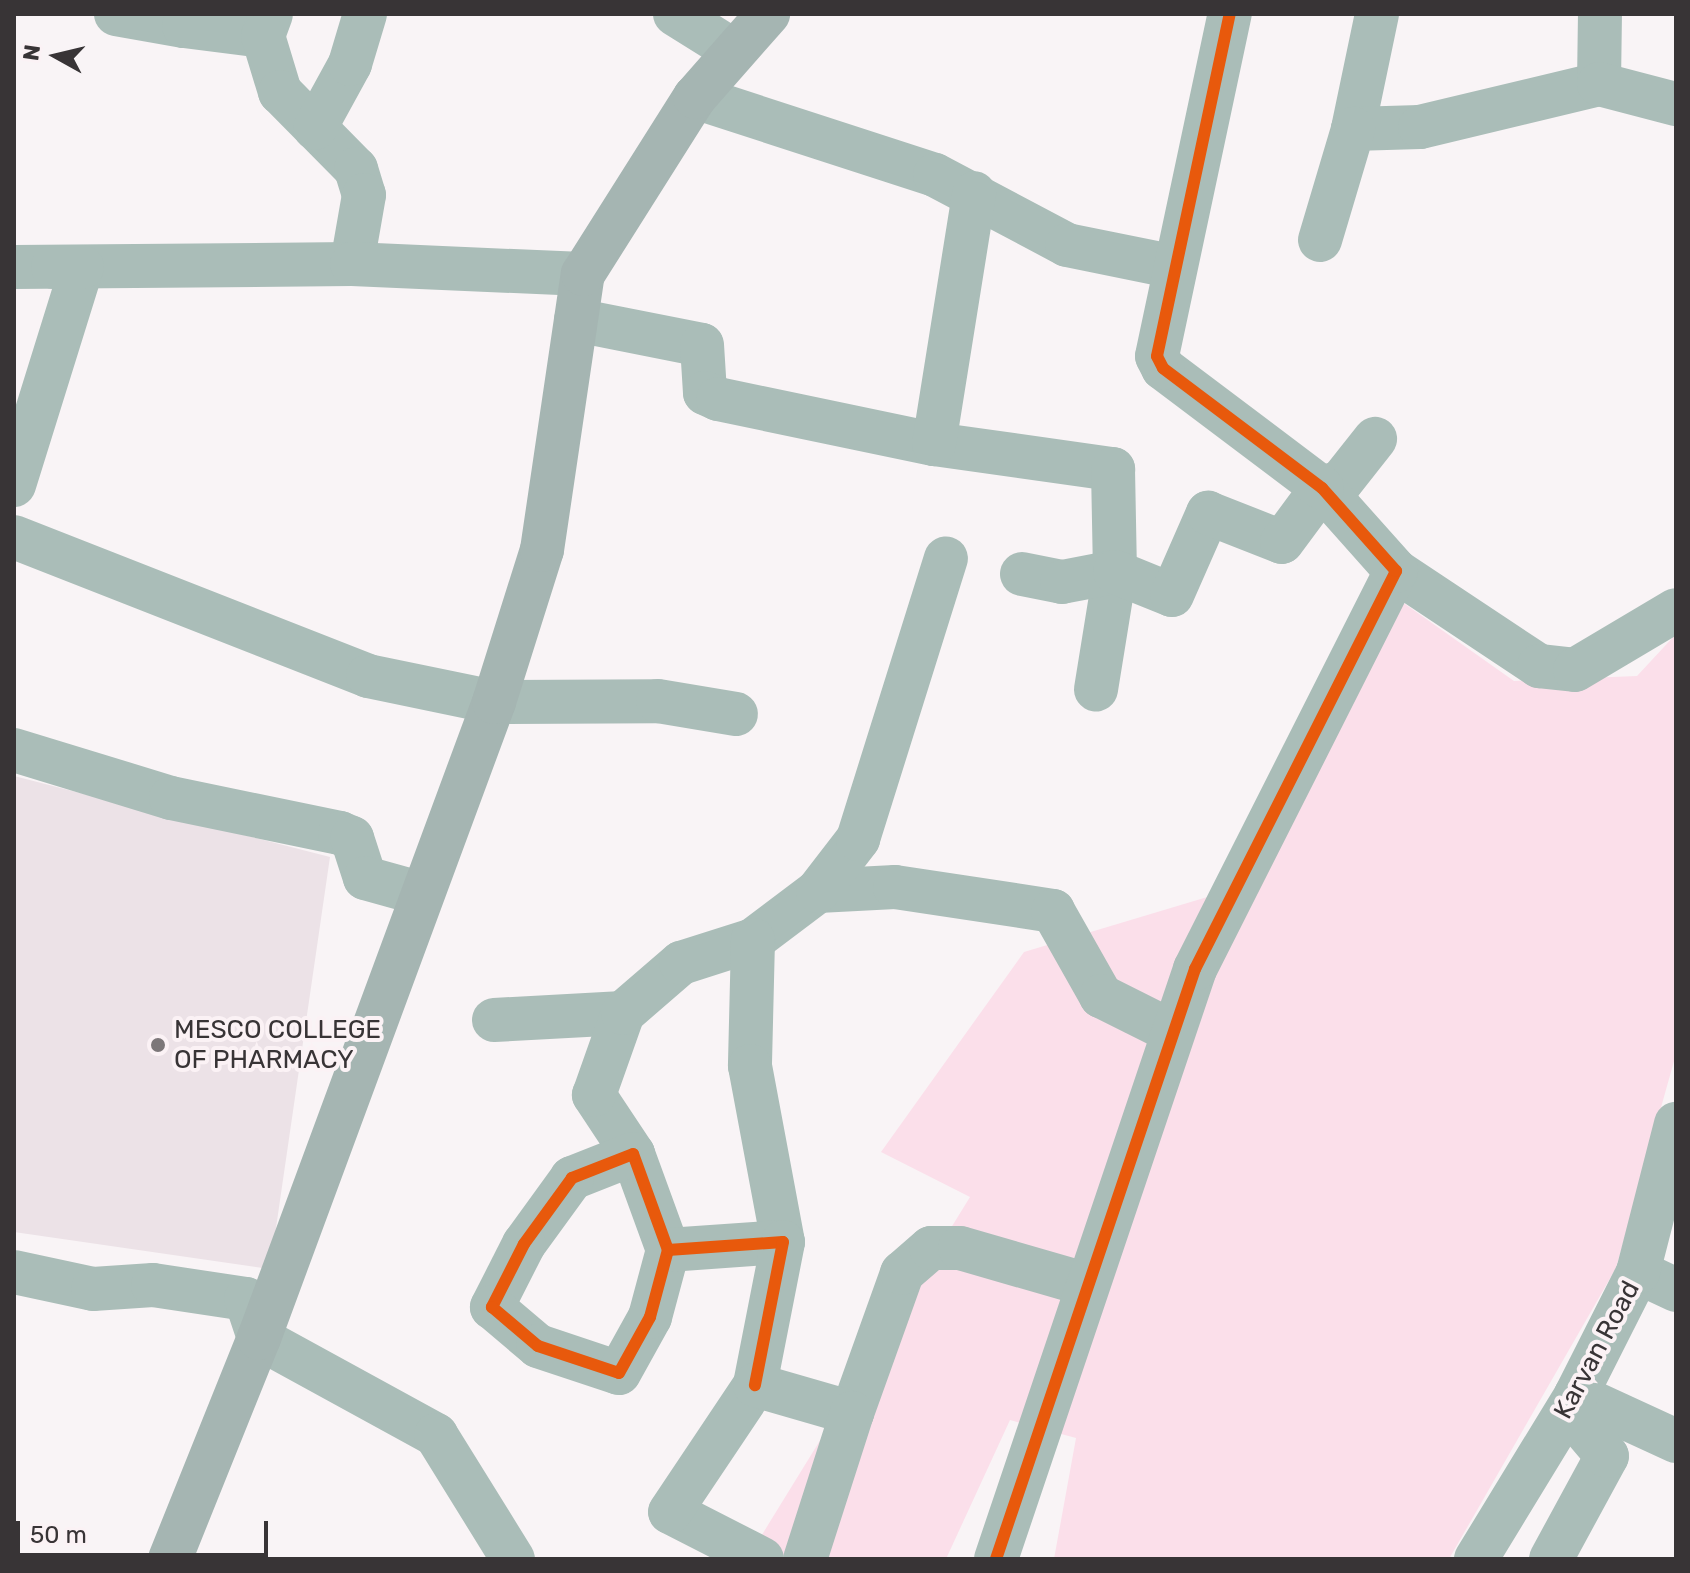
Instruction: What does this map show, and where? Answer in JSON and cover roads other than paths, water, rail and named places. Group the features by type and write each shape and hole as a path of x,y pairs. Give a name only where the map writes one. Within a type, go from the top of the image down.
{"main road":[{"path":"170,1559 259,1338 419,893 494,702 542,550 583,274 695,97 768,14"}],"street":[{"path":"116,14 267,25 280,92 356,169 364,195 352,264"},
{"path":"315,128 350,64 365,14"},
{"path":"675,14 734,51"},
{"path":"1230,14 1175,267 1156,337 1163,368 1322,488 1396,571 1539,666 1575,670 1676,610"},
{"path":"1320,240 1353,129 1377,14"},
{"path":"1599,84 1600,14"},
{"path":"1353,129 1420,127 1599,84 1676,104"},
{"path":"695,97 974,193 1067,245 1175,267"},
{"path":"934,444 974,193"},
{"path":"17,267 352,264 583,274"},
{"path":"14,485 82,267 17,267"},
{"path":"576,320 702,345 705,393 718,399 934,444 1113,469 1115,572 1096,689"},
{"path":"1022,574 1062,582 1115,572 1172,595 1208,513 1282,542 1322,488 1341,482 1375,439"},
{"path":"14,537 307,657 494,702 658,701 736,714"},
{"path":"633,1154 572,1178 524,1244 492,1307 538,1346 619,1373 650,1317 668,1250 633,1154 594,1095 623,1013 681,963 753,940 818,891 858,839 946,559"},
{"path":"996,1559 1171,1031 1195,969 1396,571"},
{"path":"14,750 171,798 340,833 352,838 365,878 419,893"},
{"path":"818,891 895,887 1053,911 1101,996 1171,1031"},
{"path":"753,940 750,1066 783,1242 755,1385 670,1512 762,1559"},
{"path":"494,1020 623,1013"},
{"name":"Karvan Road","path":"1476,1559 1572,1402 1657,1281 1676,1124"},
{"path":"668,1250 783,1242"},
{"path":"805,1559 902,1273 931,1248 960,1248 1088,1285"},
{"path":"14,1272 93,1289 153,1285 246,1299 259,1338 436,1435 513,1559"},
{"path":"755,1385 852,1413"},
{"path":"1572,1402 1676,1441"},
{"path":"1551,1559 1607,1456 1572,1402"}],"place":[{"name":"MESCO COLLEGE OF PHARMACY","path":"158,1045"}]}
